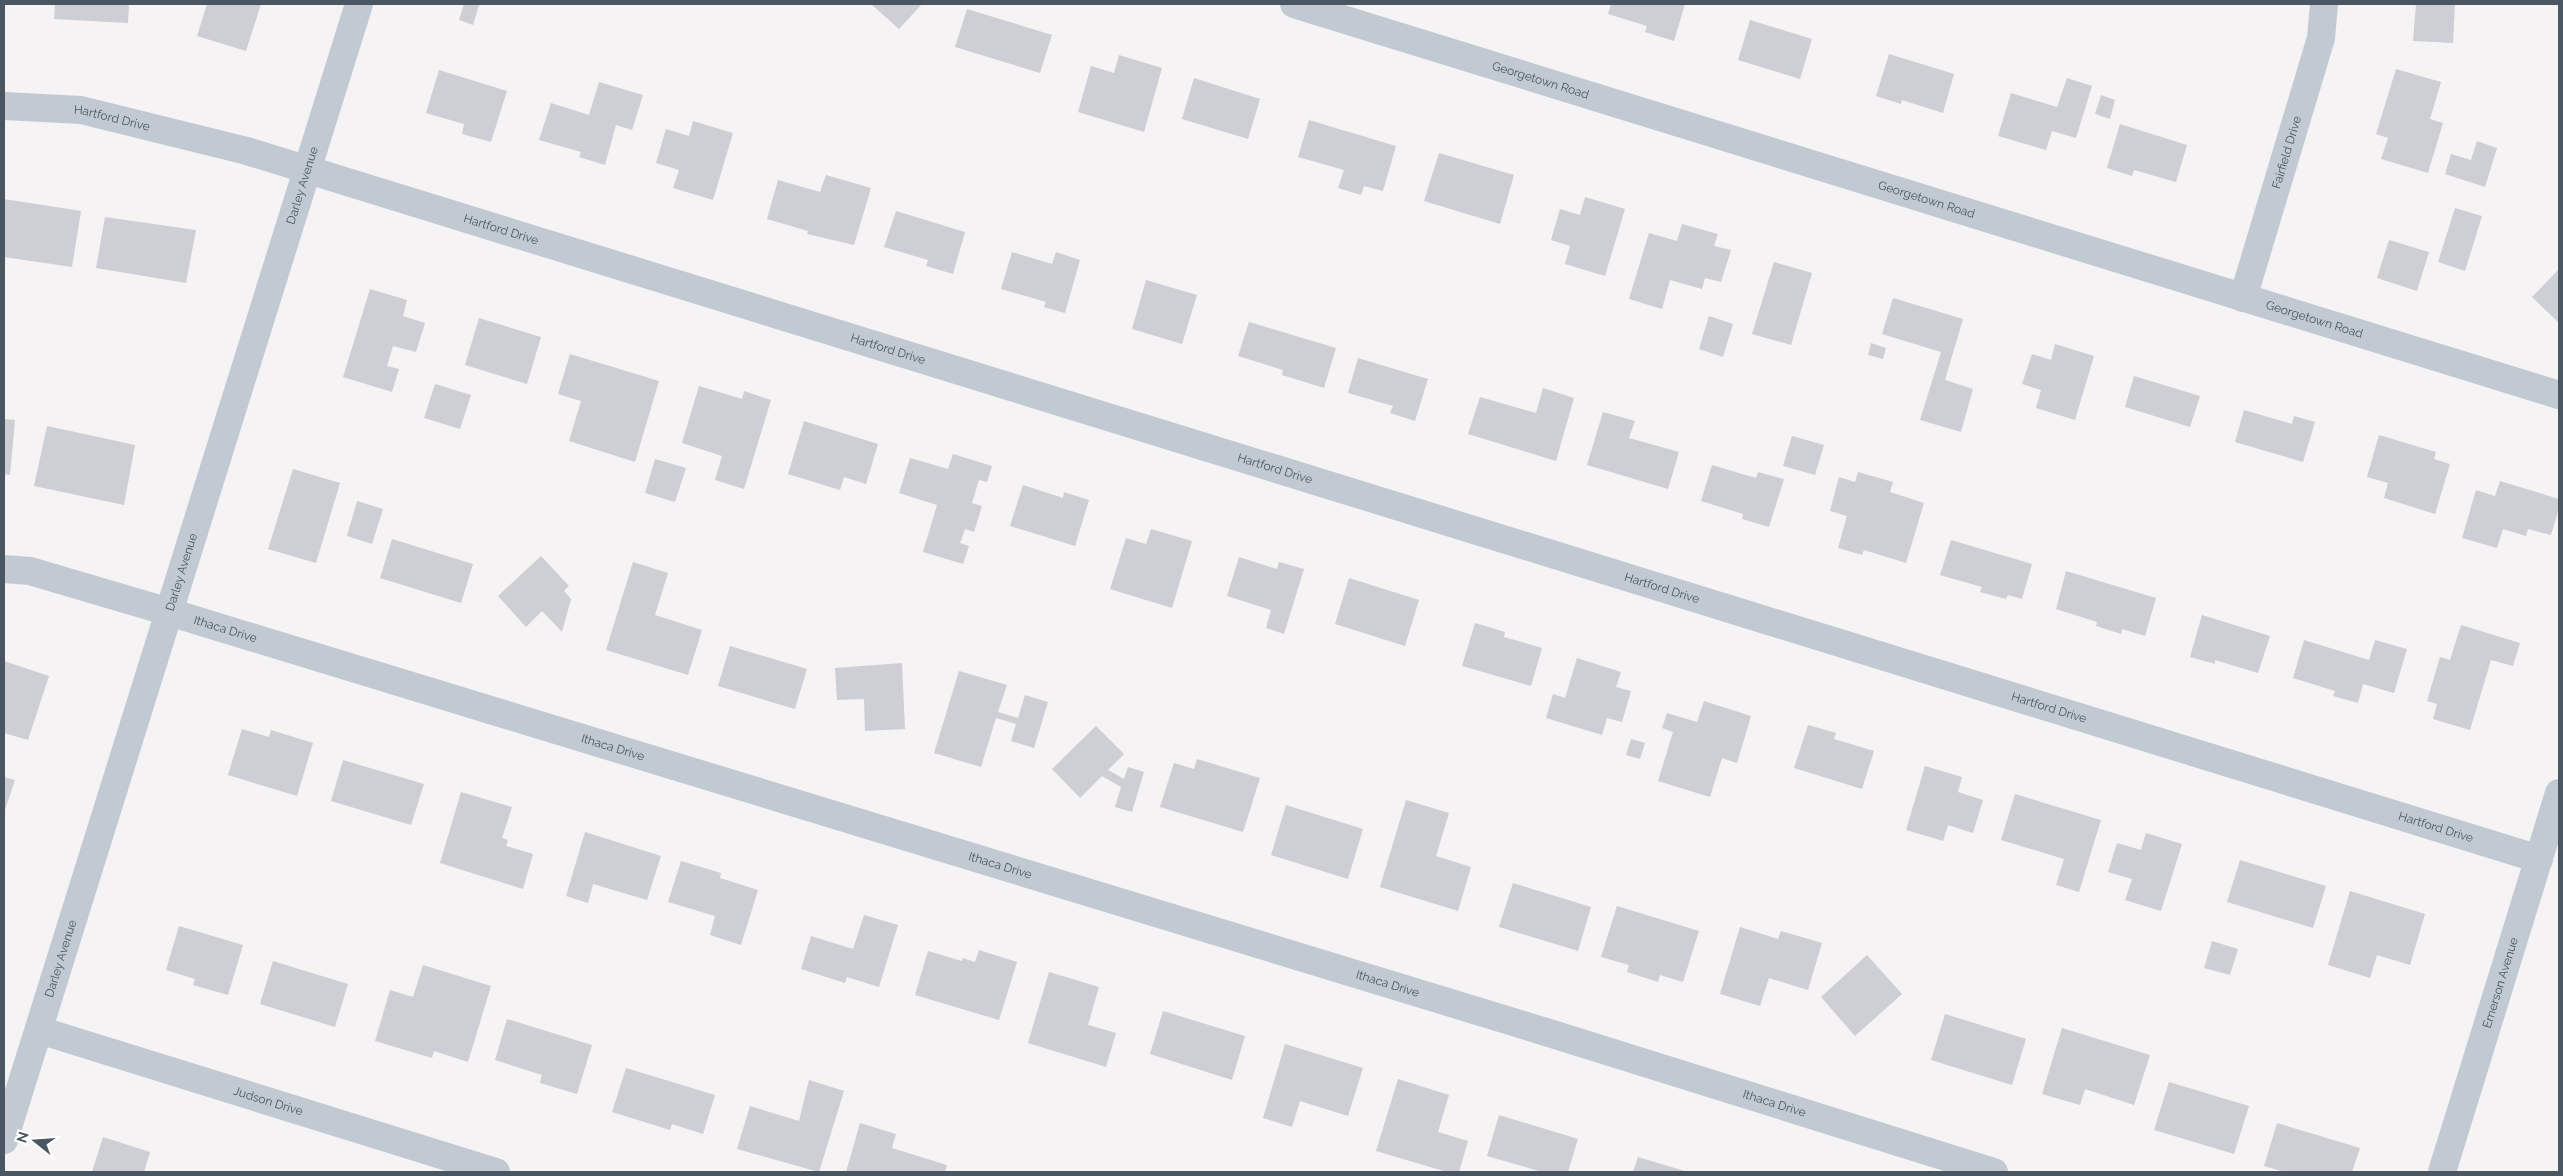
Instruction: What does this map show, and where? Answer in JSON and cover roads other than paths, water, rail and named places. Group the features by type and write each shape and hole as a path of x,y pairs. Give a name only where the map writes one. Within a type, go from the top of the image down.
{"street":[{"name":"Darley Avenue","path":"4,1140 359,4"},
{"name":"Georgetown Road","path":"1294,4 2559,395"},
{"name":"Fairfield Drive","path":"2243,298 2321,38 2324,4"},
{"name":"Hartford Drive","path":"4,106 81,110 192,135 307,169 2539,859"},
{"name":"Ithaca Drive","path":"4,569 30,571 168,612 1513,1022 1994,1172"},
{"name":"Emerson Avenue","path":"2442,1172 2559,793"},
{"name":"Judson Drive","path":"39,1030 484,1170"}]}
